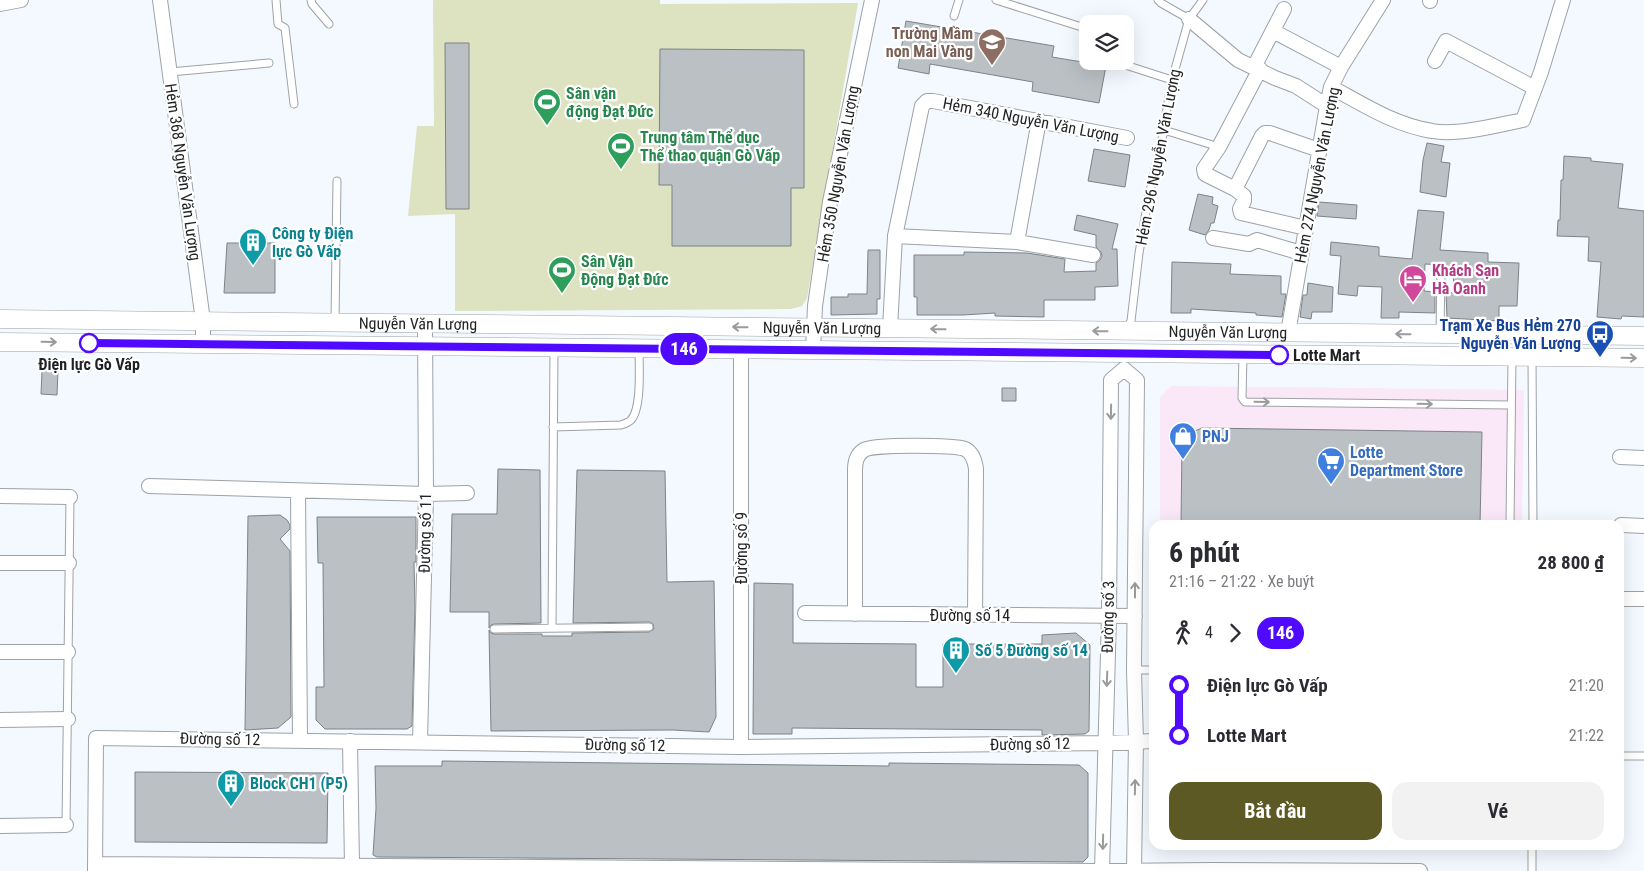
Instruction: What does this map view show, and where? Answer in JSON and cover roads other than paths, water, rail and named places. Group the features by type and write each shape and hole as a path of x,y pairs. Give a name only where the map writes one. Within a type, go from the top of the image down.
{"street":[{"path":"0,4 21,0"},
{"name":"Hẻm 368 Nguyễn Văn Lượng","path":"160,0 202,321 202,344"},
{"name":"Hẻm 350 Nguyễn Văn Lượng","path":"813,350 813,327 830,202 872,0"},
{"name":"Hẻm 274 Nguyễn Văn Lượng","path":"1288,333 1331,87 1341,67 1383,0"},
{"path":"1331,87 1396,122 1434,132 1468,130 1523,120 1541,72 1563,0"},
{"path":"1284,10 1219,147 1204,169 1205,174 1235,189 1244,198 1240,209 1241,213 1306,228"},
{"path":"1189,18 1238,60 1296,86 1327,106"},
{"path":"1273,31 1341,67"},
{"path":"1435,61 1446,41 1535,88"},
{"name":"Hẻm 340 Nguyễn Văn Lượng","path":"890,328 895,236 922,106 927,101 1039,120 1127,138"},
{"path":"1017,242 1039,120"},
{"path":"1235,189 1265,133 1270,133 1319,150"},
{"path":"895,236 1017,242 1093,255"},
{"path":"1213,238 1249,244 1258,240 1301,253"},
{"name":"Nguyễn Văn Lượng","path":"0,319 1644,336"},
{"name":"Đường số 11","path":"420,742 426,494 425,323"},
{"path":"1124,361 1126,331"},
{"path":"1512,335 1512,357"},
{"path":"1532,358 1533,335"},
{"name":"Nguyễn Văn Lượng","path":"0,342 813,350 1124,361 1243,354 1644,358"},
{"name":"Đường số 9","path":"741,349 741,747"},
{"name":"Đường số 3","path":"1102,871 1109,616 1111,380 1124,361 1137,380 1134,871"},
{"path":"855,614 856,459 867,448 898,446 958,448 969,452 973,457 976,469 975,615"},
{"path":"1620,457 1644,458"},
{"path":"149,486 426,494 467,493"},
{"path":"298,490 300,740"},
{"path":"0,496 70,497"},
{"path":"1624,526 1644,526"},
{"path":"0,563 69,563"},
{"path":"1624,599 1644,599"},
{"name":"Đường số 14","path":"805,613 1135,616"},
{"path":"0,652 68,652"},
{"path":"0,720 68,719"},
{"name":"Đường số 12","path":"96,868 96,738 741,747 1149,741"},
{"path":"350,741 352,866"},
{"path":"0,826 66,824"},
{"path":"96,868 352,866 553,869 1420,871"}],"lane":[{"path":"276,0 278,24 285,28 294,104"},
{"path":"311,0 312,4 329,24"},
{"path":"954,16 959,0"},
{"path":"996,0 1079,26"},
{"path":"1158,0 1161,4 1189,18 1203,0"},
{"name":"Hẻm 296 Nguyễn Văn Lượng","path":"1126,331 1131,321 1139,253 1148,200 1164,130 1172,80 1189,18"},
{"path":"170,72 269,63"},
{"path":"1134,68 1172,80"},
{"path":"1164,130 1219,147"},
{"path":"334,322 337,181"},
{"path":"1440,334 1441,270"},
{"path":"552,628 554,348"},
{"path":"553,427 621,425 631,421 635,414 639,390 639,348"},
{"path":"1243,354 1242,398 1245,402 1511,405"},
{"path":"1510,520 1512,357"},
{"path":"1532,358 1533,520"},
{"path":"66,824 70,497"},
{"path":"494,629 649,627"},
{"path":"1134,670 1149,670"},
{"path":"1624,756 1644,756"},
{"path":"1532,850 1532,871"}],"place":[{"name":"Trường Mầm non Mai Vàng","path":"992,66"},
{"name":"Sân vận động Đạt Đức","path":"547,126"},
{"name":"Trung tâm Thể dục Thể thao quận Gò Vấp","path":"621,170"},
{"name":"Công ty Điện lực Gò Vấp","path":"253,266"},
{"name":"Sân Vận Động Đạt Đức","path":"562,294"},
{"name":"Khách Sạn Hà Oanh","path":"1413,303"},
{"name":"Điện lực Gò Vấp","path":"89,343"},
{"name":"Lotte Mart","path":"1279,355"},
{"name":"Trạm Xe Bus Hẻm 270 Nguyễn Văn Lượng","path":"1600,358"},
{"name":"PNJ","path":"1183,460"},
{"name":"Lotte Department Store","path":"1331,485"},
{"name":"Số 5 Đường số 14","path":"956,674"},
{"name":"Block CH1 (P5)","path":"231,807"}]}
